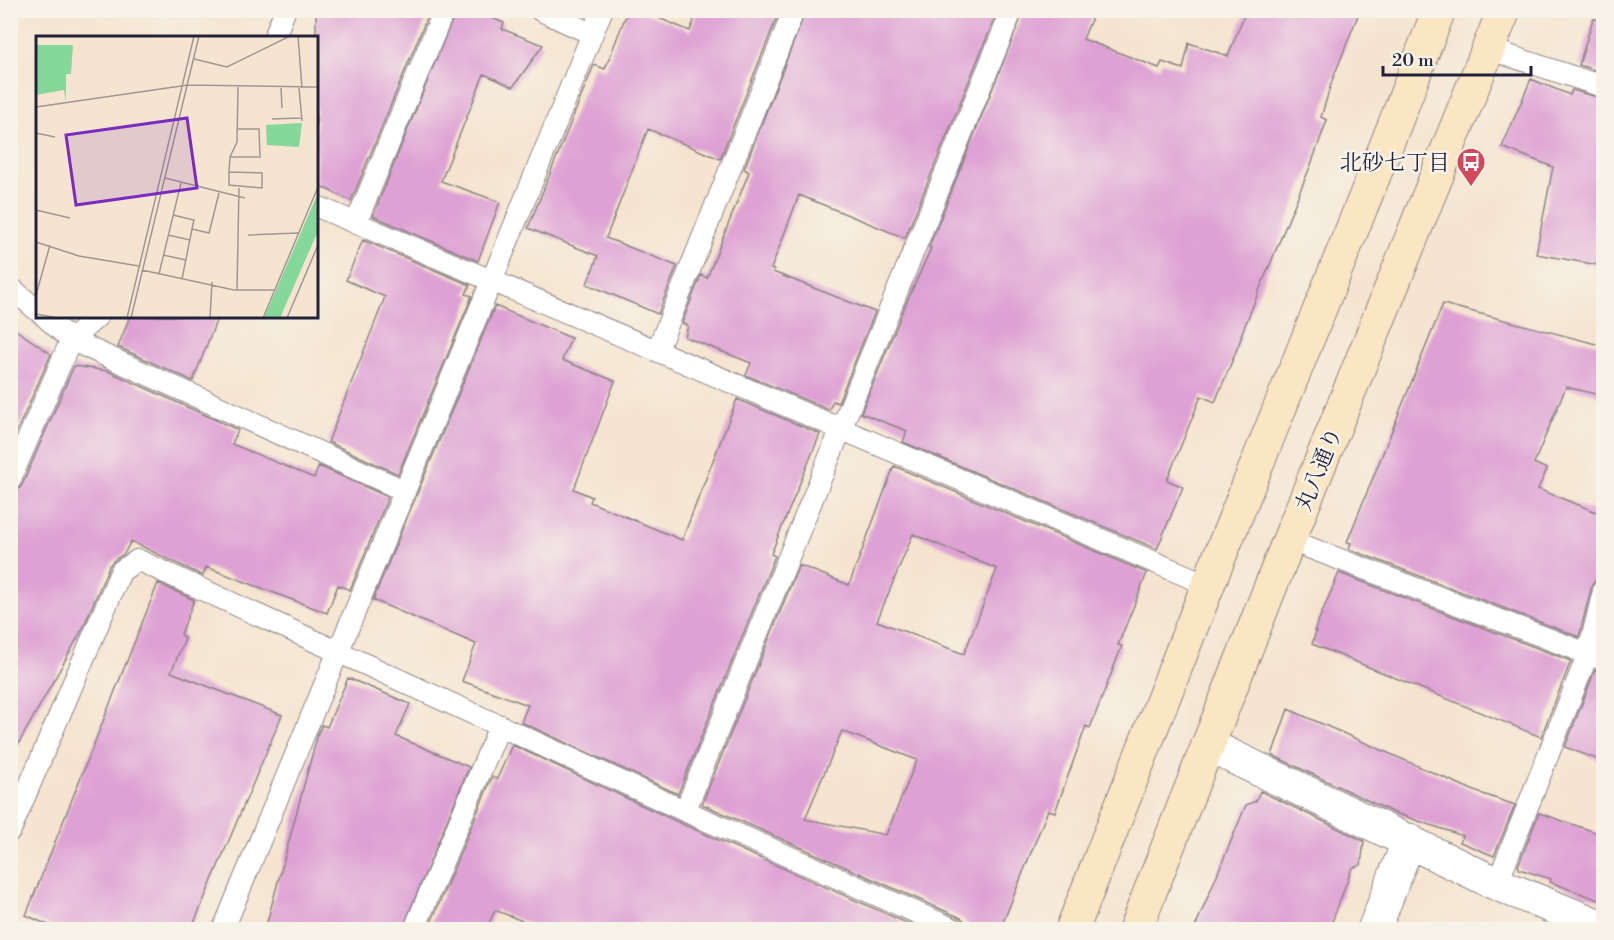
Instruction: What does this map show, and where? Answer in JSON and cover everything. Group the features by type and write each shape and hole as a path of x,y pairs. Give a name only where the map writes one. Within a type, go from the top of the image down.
{"main road":[{"path":"1072,930 1439,10"},
{"name":"丸八通り","path":"1135,930 1289,540 1504,10"}],"street":[{"path":"1208,745 1497,884 1604,928"},
{"path":"1374,930 1409,840"}],"lane":[{"path":"275,36 285,10"},
{"path":"356,222 444,10"},
{"path":"540,10 592,34"},
{"path":"223,930 602,10"},
{"path":"657,351 794,10"},
{"path":"685,810 1012,10"},
{"path":"1489,49 1604,87"},
{"path":"318,207 1208,585"},
{"path":"10,287 36,309"},
{"path":"46,318 70,340 405,491"},
{"path":"10,480 15,456 70,340 96,318"},
{"path":"1289,540 1596,657"},
{"path":"10,831 121,571 138,560 685,810 956,930"},
{"path":"1497,884 1596,657 1604,589"},
{"path":"414,930 500,725"}],"building":[{"path":"316,10 430,10 351,201 318,185 318,36 316,36"},
{"path":"456,10 473,10 504,23 502,29 543,45 513,87 484,74 441,181 500,202 478,261 373,216"},
{"path":"628,10 639,10 690,31 698,10 780,10 720,159 648,129 606,238 677,266 658,314 587,284 598,256 528,228 594,65 605,69"},
{"path":"806,10 998,10 905,238 799,195 771,269 774,270 773,272 875,312 838,403 833,401 829,410 746,375 751,363 685,337 688,326 682,323 701,275 707,278 749,172 744,169"},
{"path":"1024,10 1095,10 1083,39 1159,68 1162,62 1183,69 1189,43 1228,56 1246,10 1360,10 1332,81 1321,117 1327,120 1312,162 1235,354 1215,402 1201,396 1167,480 1183,487 1157,549 903,442 907,431 861,413 931,248 929,247"},
{"path":"1593,19 1604,20 1604,73 1579,65"},
{"path":"1531,79 1570,95 1572,90 1604,99 1604,266 1536,254 1553,167 1502,147"},
{"path":"363,240 470,285 466,294 472,296 398,474 328,442 385,297 346,280"},
{"path":"1443,304 1604,346 1604,396 1566,387 1534,463 1547,469 1538,489 1604,515 1604,577 1595,580 1592,585 1579,637 1349,549 1351,543 1347,542"},
{"path":"495,306 571,338 562,360 615,381 574,489 592,497 590,502 682,540 737,399 820,434 771,554 775,556 678,794 521,722 528,705 462,681 476,644 373,600"},
{"path":"129,318 217,318 193,381 118,347"},
{"path":"10,326 51,354 10,447"},
{"path":"74,366 108,371 238,430 232,444 314,478 319,466 388,497 350,590 338,585 327,613 206,567 203,576 131,541 124,554 109,566 83,628 10,759 10,493 17,491 22,485"},
{"path":"894,466 1147,573 1118,645 1122,646 1090,728 1086,726 1055,812 1048,810 1000,930 969,930 967,923 961,918 702,804 799,565 849,585","holes":["913,534 997,569 964,654 877,621","842,731 917,760 886,835 805,819"]},
{"path":"1339,573 1571,661 1541,737 1312,644 1316,631 1314,631"},
{"path":"158,583 194,600 181,634 185,639 171,672 282,715 191,930 59,930 26,915"},
{"path":"1595,670 1604,672 1604,762 1565,747"},
{"path":"348,678 410,704 396,736 469,767 402,930 265,930 318,733 322,725 327,727"},
{"path":"1288,709 1477,792 1515,805 1494,856 1460,842 1463,836 1392,812 1272,755"},
{"path":"512,745 680,823 923,930 545,930 495,910 486,930 428,930 492,777 497,779"},
{"path":"1260,791 1364,841 1361,865 1352,868 1329,930 1194,930 1246,805 1256,801"},
{"path":"1539,813 1604,835 1604,902 1550,882 1551,879 1519,869 1518,866"}],"place":[{"name":"北砂七丁目","path":"1471,188"}]}
